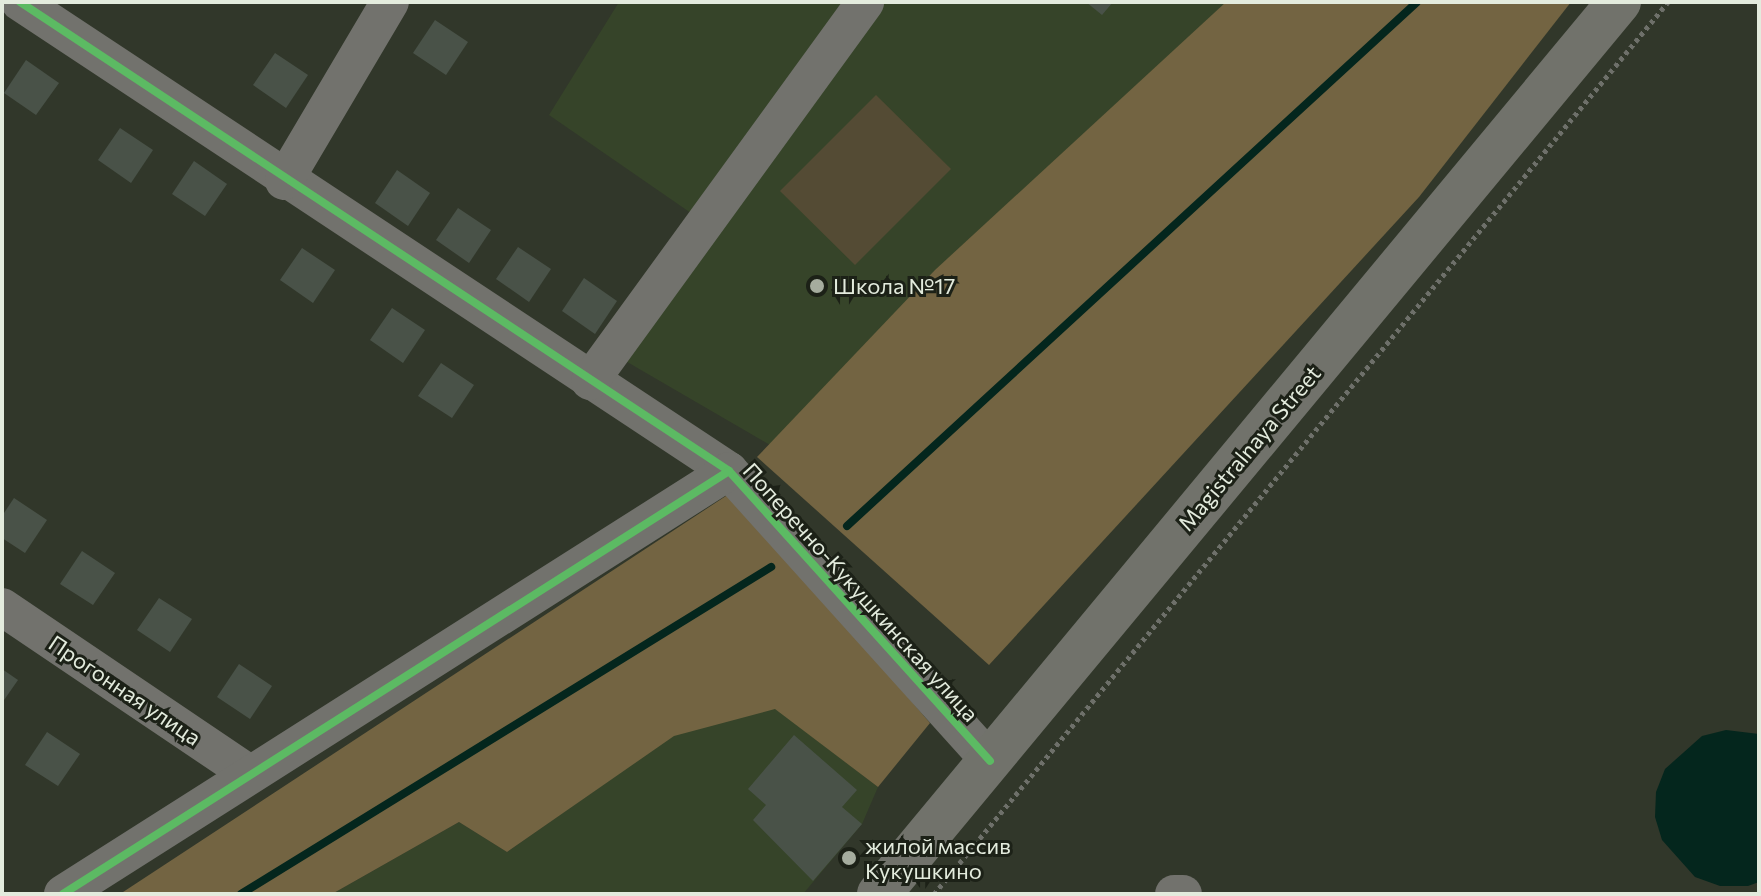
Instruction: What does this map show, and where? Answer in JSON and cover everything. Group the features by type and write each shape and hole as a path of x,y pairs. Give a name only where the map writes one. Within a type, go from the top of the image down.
{"main road":[{"name":"Magistralnaya Street","path":"879,894 1619,2"}],"street":[{"name":"Поперечно-Кукушкинская улица","path":"20,2 284,181 729,471 990,761"},
{"path":"284,181 390,2"},
{"path":"590,381 865,2"},
{"path":"63,894 248,773 729,471"},
{"name":"Прогонная улица","path":"2,607 248,773"},
{"path":"1174,894 1183,894"}],"path":[{"path":"934,894 1668,2"}],"shaded area":[{"name":"Школа №17","path":"619,2 1245,2 808,467 610,352 701,220 549,115"},
{"path":"1226,2 1571,2 1419,197 989,665 757,457 935,270"},
{"path":"876,95 951,169 855,265 780,191"},
{"path":"732,492 930,723 878,787 775,709 674,736 507,852 459,822 332,894 120,894"},
{"path":"775,708 878,787 862,824 803,894 332,894 459,822 507,852 674,735"}],"water":[{"path":"1726,730 1759,734 1759,882 1748,886 1720,886 1695,877 1662,840 1655,817 1656,792 1665,769 1702,736"}],"building":[{"path":"1086,2 1113,2 1102,15"},
{"path":"435,20 468,42 446,75 413,53"},
{"path":"275,53 308,75 286,108 253,85"},
{"path":"26,60 59,83 36,115 4,93"},
{"path":"120,128 153,150 131,183 98,160"},
{"path":"194,161 227,184 205,216 172,194"},
{"path":"397,170 430,193 408,226 375,203"},
{"path":"458,208 491,230 469,263 436,240"},
{"path":"518,247 551,269 529,302 496,279"},
{"path":"302,248 335,270 313,303 280,280"},
{"path":"584,278 617,301 595,334 562,311"},
{"path":"392,308 425,330 403,363 370,340"},
{"path":"441,363 474,385 452,418 418,396"},
{"path":"14,498 47,520 25,553 2,538 2,516"},
{"path":"82,551 115,573 93,605 60,584"},
{"path":"159,598 192,619 170,652 137,630"},
{"path":"239,664 272,686 250,719 217,697"},
{"path":"2,669 18,680 2,703"},
{"path":"47,732 80,754 58,786 25,765"},
{"path":"794,735 857,790 842,807 862,824 813,881 753,820 766,805 748,789"}],"waterway":[{"path":"847,526 1417,2"},
{"path":"241,894 771,567"}],"cycle path":[{"path":"20,2 729,471 990,761"},
{"path":"63,894 729,471"}],"place":[{"name":"Школа №17","path":"817,286"},
{"name":"жилой массив Кукушкино","path":"849,858"}]}
